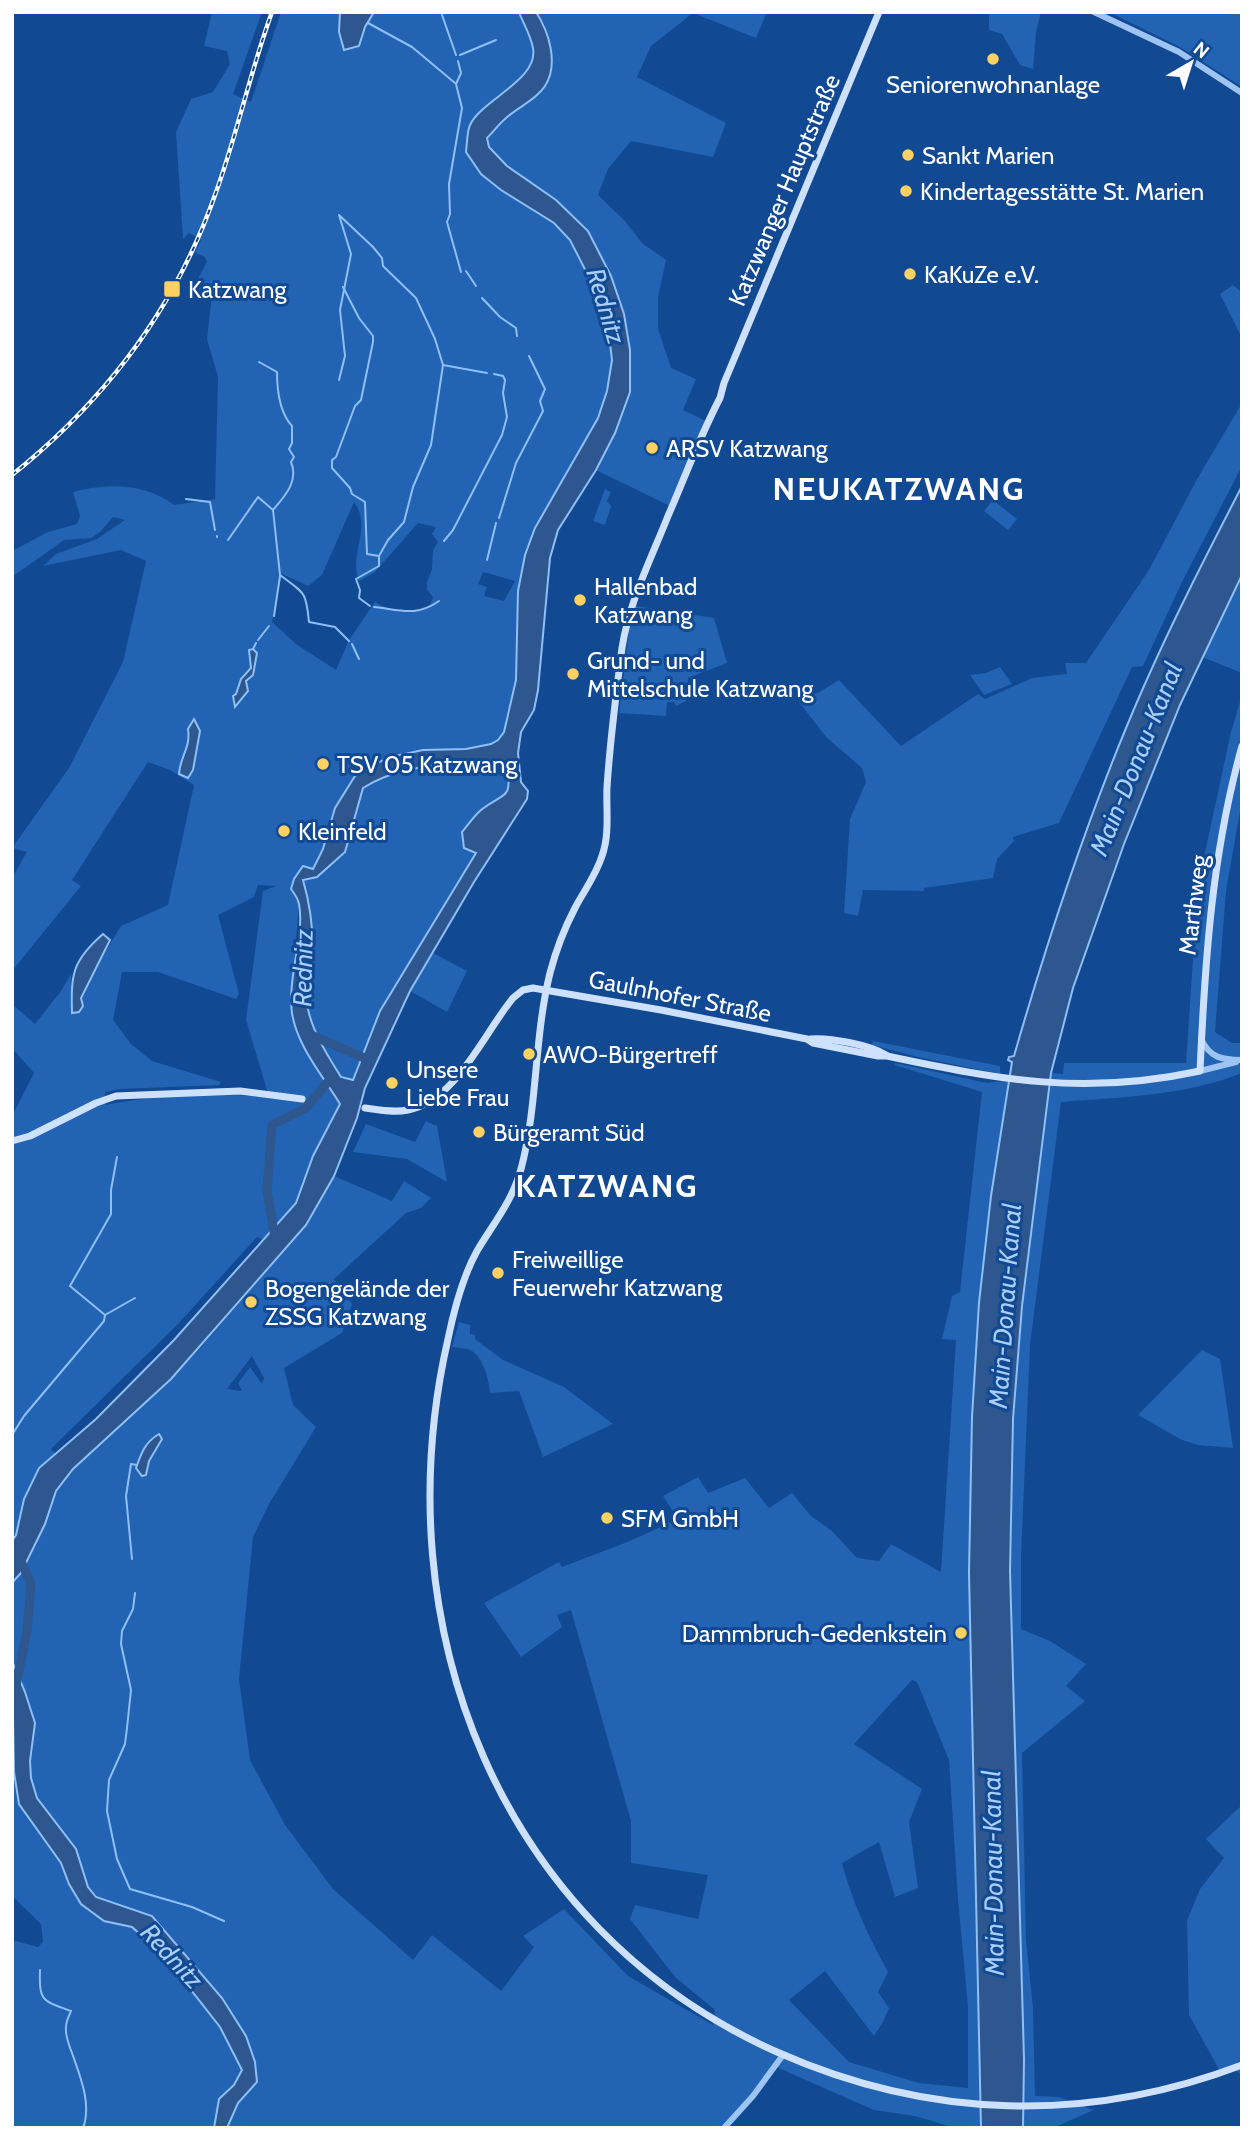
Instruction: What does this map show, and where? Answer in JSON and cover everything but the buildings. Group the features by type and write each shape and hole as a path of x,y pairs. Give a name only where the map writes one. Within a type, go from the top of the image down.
{"main road":[{"name":"Katzwanger Hauptstraße","path":"879,12 724,383 715,397 712,412 627,622 607,786 606,841 602,857 564,930 546,990 538,1066 522,1168 508,1202 471,1263 454,1315 439,1386 433,1439 432,1521 437,1588 448,1658 467,1720 495,1783 522,1830 557,1880 589,1917 630,1957 677,1995 729,2028 820,2070 914,2096 965,2103 1037,2107 1104,2101 1145,2094 1242,2065"},
{"name":"Marthweg","path":"1200,1071 1206,953 1213,883 1229,797 1242,746"},
{"path":"365,1108 408,1110 436,1098 453,1082 517,995 528,988 546,990"},
{"name":"Gaulnhofer Straße","path":"546,990 807,1040 855,1044 887,1055 983,1076 1067,1085 1141,1080 1200,1071"},
{"path":"12,1141 44,1130 96,1103 132,1094 240,1091 302,1099"}],"street":[{"path":"1094,12 1179,52 1242,93"},
{"path":"1202,1039 1214,1056 1242,1060"},
{"path":"1200,1071 1242,1060"},
{"path":"724,2128 754,2096 783,2055"}],"shaded area":[{"path":"212,12 262,12 233,94 251,102 281,12 340,12 339,32 344,50 359,46 365,27 374,12 519,12 534,49 532,63 505,94 483,109 466,152 489,182 537,211 555,225 573,246 600,301 608,327 611,359 607,389 598,417 551,500 525,555 519,586 516,681 503,735 492,744 480,747 419,751 394,757 334,809 318,863 313,869 294,879 291,889 299,903 294,967 318,1071 340,1104 313,1156 296,1203 264,1240 257,1237 178,1324 51,1449 56,1454 30,1485 12,1541 12,1116 34,1073 12,1048 12,1004 35,1024 71,974 72,1013 121,926 168,905 194,785 170,770 148,762 72,880 81,886 12,971 12,878 27,852 12,848 69,768 123,662 146,561 121,550 43,566 56,554 97,539 125,520 113,517 91,538 64,540 12,577 12,551 48,532 77,524 80,516 73,492 99,487 125,487 150,492 174,505 215,499 218,377 207,339 212,295 193,288 207,262 205,257 195,253 201,240 189,233 183,239 176,132 191,99 213,92 230,64 227,51 204,46","holes":["354,502 361,521 356,561 359,581 375,572 418,523 436,527 432,534 438,542 433,550 432,569 427,582 427,590 433,597 430,606 410,610 395,610 375,602 349,640 336,670 296,644 272,622 282,574 308,586 322,575","483,572 515,581 504,601 484,596 487,587 478,584","258,885 276,886 263,891 246,1020 269,1097 187,1095 105,1105 105,1092 120,1089 219,1085 221,1082 152,1061 131,1044 113,1020 122,972 158,972 236,999 239,994 218,915 254,897"]},
{"path":"536,12 767,12 756,38 693,13 651,46 637,77 726,123 713,157 631,141 608,169 598,195 625,221 642,243 666,260 658,297 658,329 671,368 696,379 683,410 708,422 672,507 596,470 615,433 630,392 630,350 556,200 507,166 488,147 487,139 505,118 528,103 545,25"},
{"path":"989,12 1041,12 1036,32 1033,69 1020,65 1002,34 989,30"},
{"path":"1109,12 1242,12 1242,87 1180,47"},
{"path":"1233,285 1242,293 1242,338 1220,294"},
{"path":"1242,403 1242,466 1182,582 1143,666 1132,667 1059,823 1013,837 1014,841 997,859 993,878 924,888 924,891 863,890 858,916 844,913 850,819 866,782 862,768 827,738 799,702 801,696 818,693 839,680 901,746 978,694 985,699 1032,678 1067,674 1065,663 1086,663 1149,570 1196,481"},
{"path":"605,489 611,492 607,501 611,506 605,525 593,521"},
{"path":"993,500 1017,519 1008,530 984,511"},
{"path":"1242,575 1242,673 1202,657"},
{"path":"636,606 714,618 727,663 688,678 686,701 676,706 674,702 667,702 666,716 619,713 629,631"},
{"path":"1000,667 1012,684 984,695 970,675 986,673"},
{"path":"1242,695 1242,800 1226,891 1215,1032 1232,1043 1242,1043 1242,1073 1198,1087 1175,1091 1061,1102 1030,1345 1021,1557 1021,1629 1050,1641 1086,1664 1066,1686 1085,1701 1022,1753 1026,1940 1033,2008 1035,2096 1059,2097 1094,2110 1053,2128 1023,2128 1024,2059 1010,1571 1013,1419 1022,1306 1051,1073 1063,1074 1064,1063 1186,1063 1198,885 1231,732"},
{"path":"483,761 507,766 507,791 481,810 462,832 476,853 380,1011 352,1080 341,1077 315,1030 311,1017 308,992 311,978 303,880 317,877 353,828 363,788 391,774 406,770"},
{"path":"431,952 467,971 447,1012 410,991"},
{"path":"873,1041 1000,1066 1000,1074 918,1057 872,1045"},
{"path":"895,1065 987,1083 1010,1080 991,1196 979,1303 972,1417 969,1573 981,2128 955,2128 915,2116 874,2110 774,2066 722,2128 227,2128 238,2103 257,2082 222,1998 195,1967 122,1905 96,1897 88,1887 76,1849 37,1798 31,1778 30,1761 33,1751 12,1661 12,1583 21,1573 45,1524 56,1491 73,1469 171,1379 202,1346 306,1225 334,1176 392,1201 404,1181 431,1198 421,1208 406,1213 334,1279 352,1304 342,1333 284,1368 293,1405 316,1427 269,1504 253,1537 239,1679 250,1760 285,1825 333,1889 413,1960 432,1935 501,1991 534,1947 523,1936 564,1909 628,1976 713,2025 715,2010 675,1977 630,1919 635,1905 698,1919 708,1875 631,1863 631,1821 571,1610 557,1615 562,1627 521,1657 484,1603 559,1562 562,1567 678,1519 663,1496 698,1477 708,1493 745,1478 769,1508 792,1493 810,1515 832,1531 857,1558 879,1561 891,1544 941,1572 956,1340 942,1339 952,1296 960,1292 982,1092","holes":["252,1356 264,1378 262,1384 250,1367 238,1383 242,1391 227,1389","912,1680 917,1682 949,1760 968,2007 968,2088 919,2083 849,2062 789,2000 825,1971 874,2036 889,2008 878,1992 888,1972 862,1919 842,1863 879,1842 895,1897 918,1888 909,1822 922,1789 854,1744"]},
{"path":"426,1121 437,1126 447,1182 407,1159 353,1152 366,1124 415,1142"},
{"path":"459,1322 470,1325 470,1334 475,1335 475,1339 503,1360 564,1387 613,1424 543,1457 519,1391 490,1393 487,1375 475,1353 452,1347"},
{"path":"1202,1350 1220,1359 1233,1448 1198,1445 1180,1439 1138,1415"},
{"path":"12,1734 19,1804 61,1863 69,1884 104,1921 132,1927 153,1946 220,2027 242,2070 234,2086 219,2099 214,2128 12,2128 12,1940 38,1947 43,1942 41,1924 12,1896"},
{"path":"1242,1805 1242,2076 1235,2069 1221,2073 1189,2015 1187,1921 1200,1889 1224,1858 1206,1839"}],"water":[{"path":"340,12 374,12 365,27 359,46 344,50 339,32"},
{"path":"519,12 536,12 545,29 552,58 549,77 537,95 506,118 487,138 489,147 507,166 556,200 588,231 611,276 624,314 630,350 630,392 615,433 596,470 558,530 550,558 538,690 534,710 521,732 518,753 521,782 528,791 527,799 410,991 365,1088 357,1118 334,1176 306,1225 171,1379 73,1469 56,1491 45,1524 21,1573 12,1583 12,1541 16,1535 24,1499 39,1468 96,1419 174,1340 296,1203 313,1156 340,1104 299,1037 291,999 300,916 296,896 291,889 303,866 313,869 323,849 335,808 355,776 371,765 423,750 466,749 491,744 504,732 516,680 518,591 525,555 535,528 598,418 607,391 612,360 608,327 596,291 570,240 554,223 501,190 481,174 466,152 469,128 476,116 519,80 532,59 532,43","holes":["483,761 507,766 507,791 481,810 462,832 464,848 476,853 380,1011 353,1080 341,1077 317,1036 308,1009 313,940 303,880 317,877 345,852 363,788 377,780 421,767"]},
{"name":"Main-Donau-Kanal","path":"1242,486 1242,575 1180,705 1124,844 1073,988 1051,1073 1022,1306 1013,1419 1010,1571 1024,2059 1023,2128 981,2128 969,1573 972,1417 979,1303 991,1196 1012,1062 1008,1060 1014,1056 1042,962 1106,777 1167,635"},
{"path":"253,649 257,653 253,675 246,681 248,691 235,707 233,696 241,679 251,668 249,650"},
{"path":"194,719 200,731 193,770 188,778 179,774 188,742 188,729"},
{"path":"103,934 110,940 81,998 83,1006 79,1012 72,1013 73,978 79,961"},
{"path":"159,1434 162,1439 149,1461 146,1475 142,1476 136,1468 140,1458 147,1445"},
{"path":"12,1661 35,1723 30,1761 31,1778 37,1798 76,1849 88,1887 96,1897 152,1916 222,1998 246,2036 255,2062 257,2082 238,2103 227,2128 214,2128 219,2099 234,2085 242,2070 220,2027 153,1946 132,1927 104,1921 81,1904 61,1863 19,1804 14,1772"}],"waterway":[{"path":"441,12 456,55"},
{"path":"368,23 412,47 455,83"},
{"path":"460,55 496,40"},
{"path":"458,61 461,73 456,84 462,108 449,184 450,214 447,222 461,272"},
{"path":"339,380 345,356 340,310 351,254 339,215 373,247 382,258 383,266 416,298 435,339 443,365 431,445 413,487 404,522 388,540 379,556"},
{"path":"466,271 476,286"},
{"path":"343,287 359,318 373,336 373,342 361,400 355,406 336,457 332,460 332,468 352,494 365,502 367,554 379,556 379,566 356,579 360,590 359,598 370,606"},
{"path":"482,298 500,317 516,328 517,336"},
{"path":"499,518 516,463 543,411 540,401 545,389 529,356"},
{"path":"259,362 277,372 280,401 292,426 292,443 289,449 294,457 291,462 292,482 273,510"},
{"path":"443,365 487,373"},
{"path":"444,541 453,530 502,435 507,417 503,393 505,380 503,376 494,374"},
{"path":"228,540 258,497 273,510 280,575 303,594 309,622 335,627 349,641"},
{"path":"186,499 210,502 215,530"},
{"path":"487,560 496,523"},
{"path":"274,616 280,576"},
{"path":"374,607 415,611 439,601"},
{"path":"258,640 269,626"},
{"path":"253,649 256,643"},
{"path":"352,644 359,659"},
{"name":"Rednitz","path":"311,1035 369,1060"},
{"name":"Rednitz","path":"275,1238 267,1190 272,1125 306,1108 332,1077"},
{"path":"105,1315 70,1286 111,1214 111,1190 117,1157"},
{"path":"12,1435 24,1416 104,1321 105,1315 135,1298"},
{"path":"132,1559 126,1496 131,1464 137,1465"},
{"name":"Rednitz","path":"16,1685 27,1631 31,1584 20,1559"},
{"path":"135,1593 133,1609 122,1631 121,1644 131,1690 125,1744 109,1780 107,1811 117,1859 130,1889 192,1907 224,1921"},
{"path":"40,1970 40,1988 44,1998 71,2011 66,2023 66,2034 86,2100 83,2128"}],"railway":[{"path":"12,475 78,416 107,384 134,350 180,276 215,195 272,12"}],"place":[{"name":"Seniorenwohnanlage","path":"993,59"},
{"name":"Sankt Marien","path":"908,155"},
{"name":"Kindertagesstätte St. Marien","path":"906,191"},
{"name":"KaKuZe e.V.","path":"910,274"},
{"name":"Katzwang","path":"172,289"},
{"name":"ARSV Katzwang","path":"652,448"},
{"name":"Hallenbad Katzwang","path":"580,600"},
{"name":"Grund- und Mittelschule Katzwang","path":"573,674"},
{"name":"TSV 05 Katzwang","path":"323,764"},
{"name":"Kleinfeld","path":"284,831"},
{"name":"AWO-Bürgertreff","path":"529,1054"},
{"name":"Unsere Liebe Frau","path":"392,1083"},
{"name":"Bürgeramt Süd","path":"479,1132"},
{"name":"Freiweillige Feuerwehr Katzwang","path":"498,1273"},
{"name":"Bogengelände der ZSSG Katzwang","path":"251,1302"},
{"name":"SFM GmbH","path":"607,1518"},
{"name":"Dammbruch-Gedenkstein","path":"961,1633"}],"district":[{"name":"NEUKATZWANG","path":"899,488"},
{"name":"KATZWANG","path":"607,1185"}]}
